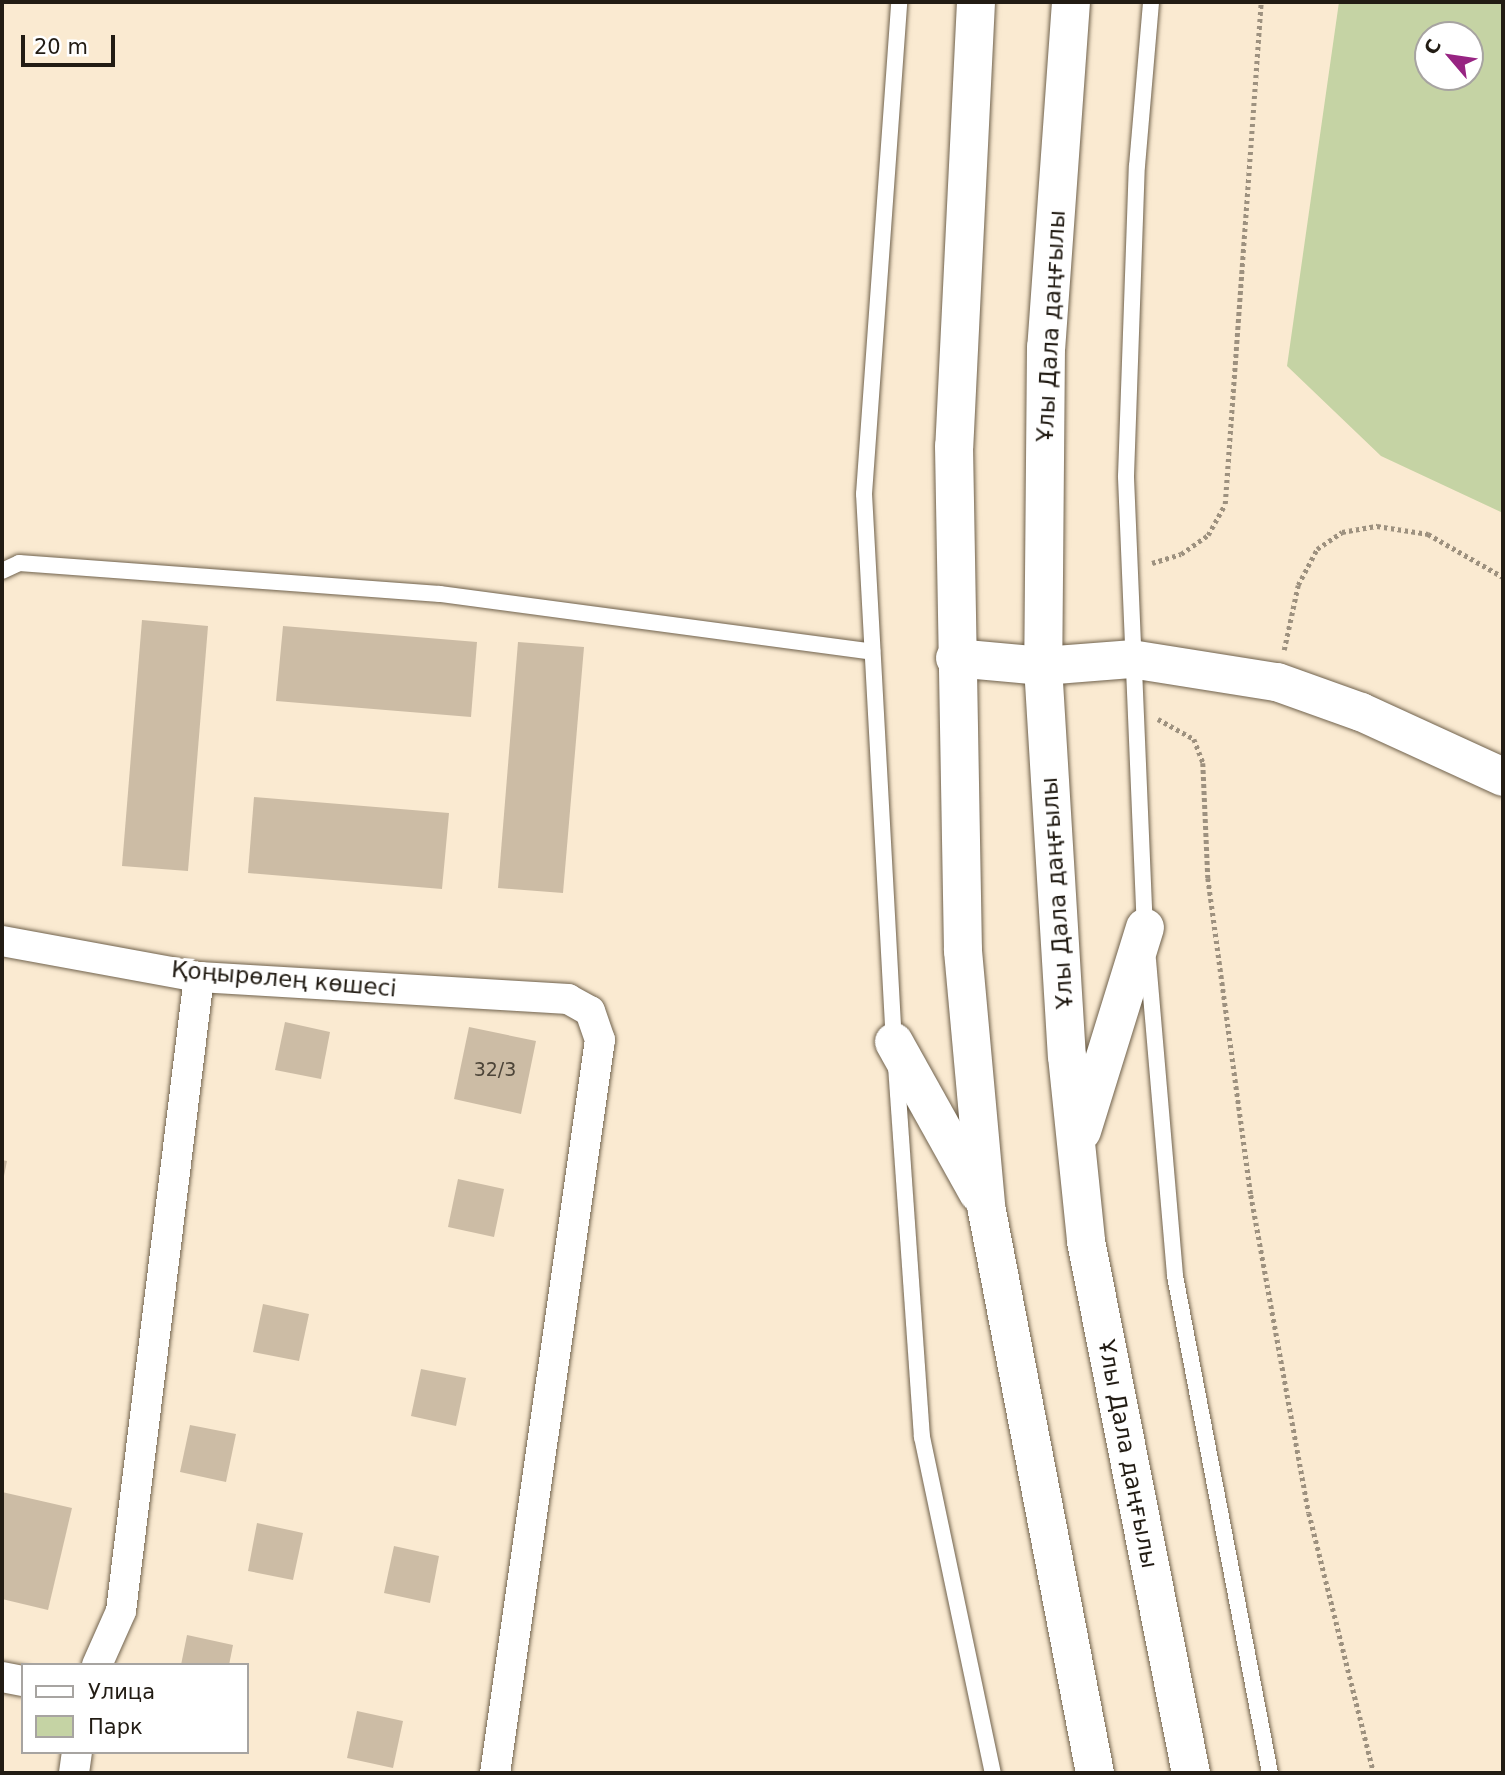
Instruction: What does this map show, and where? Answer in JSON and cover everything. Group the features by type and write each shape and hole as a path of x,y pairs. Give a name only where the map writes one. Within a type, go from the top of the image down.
{"main road":[{"path":"976,2 954,446 955,658 963,951 986,1206 1095,1773"},
{"name":"Ұлы Дала даңғылы","path":"1072,2 1046,347 1043,666 1067,1056 1086,1241 1191,1773"},
{"path":"955,658 1043,666 1131,659 1277,682 1361,712 1503,777"},
{"path":"1078,1143 1145,928"},
{"path":"894,1042 986,1206"}],"street":[{"name":"Қоңырөлең көшесі","path":"2,940 199,977 568,999 590,1011 600,1040 495,1773"},
{"path":"98,1663 121,1611 199,977"},
{"path":"2,1677 21,1681"},
{"path":"74,1773 77,1754"}],"lane":[{"path":"899,2 864,494 872,652 894,1042 922,1437 993,1773"},
{"path":"1151,2 1136,180 1126,475 1131,569 1131,659 1145,928 1175,1276 1270,1773"},
{"path":"2,571 19,563 440,594 872,652"}],"path":[{"path":"1131,569 1181,554 1208,535 1224,505 1261,2"},
{"path":"1277,682 1298,585 1317,549 1342,532 1377,526 1428,534 1503,577"},
{"path":"1134,711 1171,722 1194,739 1203,763 1208,878 1251,1195 1309,1513 1374,1773"}],"green space":[{"path":"1339,2 1503,2 1503,513 1381,456 1287,366"}],"building":[{"path":"142,620 208,626 188,871 122,866"},
{"path":"283,626 477,642 471,717 276,701"},
{"path":"518,642 584,647 563,893 498,888"},
{"path":"254,797 449,813 442,889 248,873"},
{"path":"285,1022 330,1032 321,1079 275,1070"},
{"path":"469,1027 536,1041 521,1114 454,1099"},
{"path":"2,1160 7,1161 3,1181 2,1181"},
{"path":"458,1179 504,1189 494,1237 448,1227"},
{"path":"263,1304 309,1314 299,1361 253,1352"},
{"path":"421,1369 466,1378 456,1426 411,1416"},
{"path":"190,1425 236,1434 226,1482 180,1472"},
{"path":"2,1492 72,1508 48,1610 2,1599"},
{"path":"257,1523 303,1533 293,1580 248,1571"},
{"path":"394,1546 439,1556 430,1603 384,1593"},
{"path":"187,1635 233,1645 229,1663 181,1663"},
{"path":"357,1711 403,1721 393,1768 347,1758"}]}
